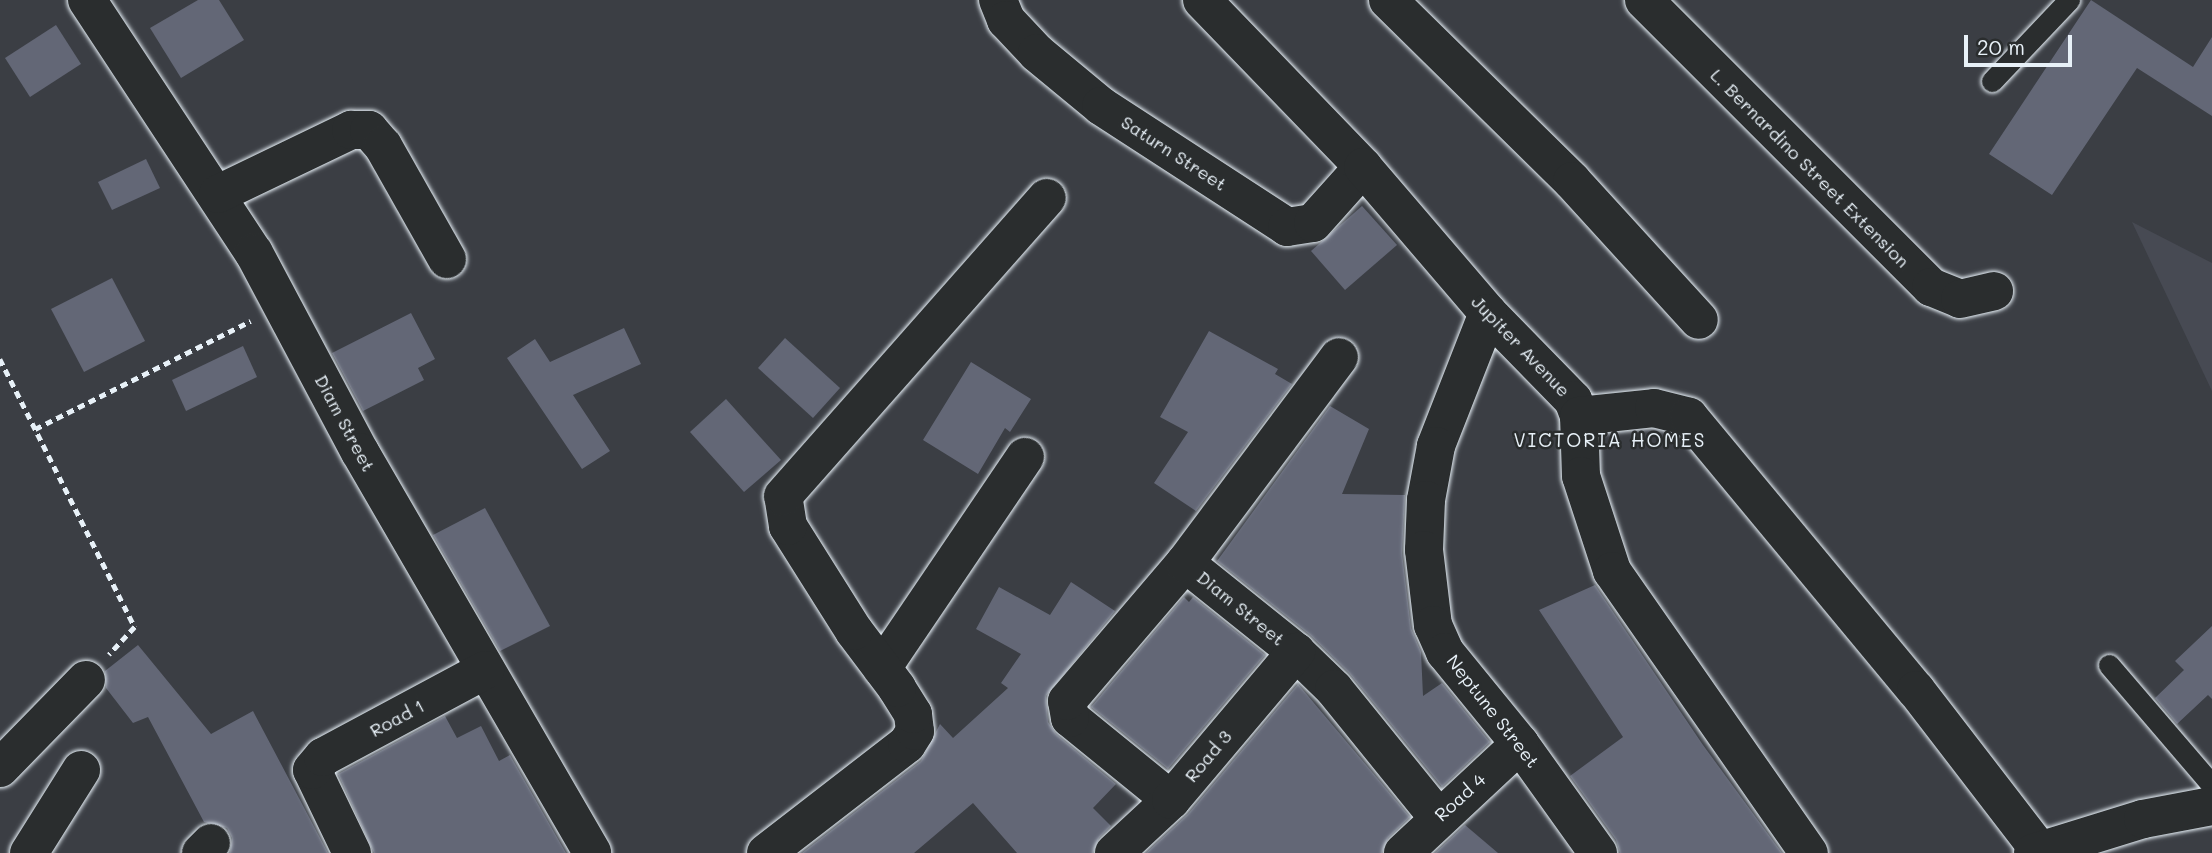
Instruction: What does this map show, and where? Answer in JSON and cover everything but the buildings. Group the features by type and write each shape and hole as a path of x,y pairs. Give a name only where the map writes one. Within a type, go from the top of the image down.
{"street":[{"name":"Diam Street","path":"87,0 218,194 283,305 360,452 592,853"},
{"name":"Saturn Street","path":"998,0 1006,20 1037,53 1101,106 1287,227 1313,223 1363,167"},
{"name":"Jupiter Avenue","path":"1202,0 1363,167 1488,313 1573,400 1579,416 1581,476 1612,570 1809,853"},
{"path":"1388,0 1572,181 1699,320"},
{"name":"L. Bernardino Street Extension","path":"1644,0 1931,287 1961,299 1994,291"},
{"path":"218,194 351,130 369,130 383,146 447,259"},
{"path":"766,853 907,744 915,731 914,714 788,526 783,496 1047,198"},
{"name":"Neptune Street","path":"1488,313 1436,446 1424,550 1433,625 1445,652 1520,744 1598,853"},
{"name":"Diam Street","path":"1339,357 1185,563 1296,652 1369,727 1437,816"},
{"path":"1579,416 1654,408 1689,417 1893,661 2036,851 2143,819 2212,806"},
{"path":"882,668 1026,457"},
{"path":"1171,800 1070,719 1066,710 1067,701 1185,563"},
{"name":"Road 3","path":"1114,853 1171,800 1296,652"},
{"name":"Road 1","path":"352,853 312,770 323,757 485,670"},
{"path":"0,768 86,680"},
{"name":"Road 4","path":"1403,853 1437,816 1520,744"},
{"path":"30,852 81,770"}],"lane":[{"path":"1992,81 2069,0"},
{"path":"2109,665 2212,785"}],"path":[{"path":"35,429 283,305"},
{"path":"0,359 135,627 86,680"}],"shaded area":[{"path":"2132,222 2212,263 2212,391"}],"district":[{"name":"VICTORIA HOMES","path":"1610,440"}]}
